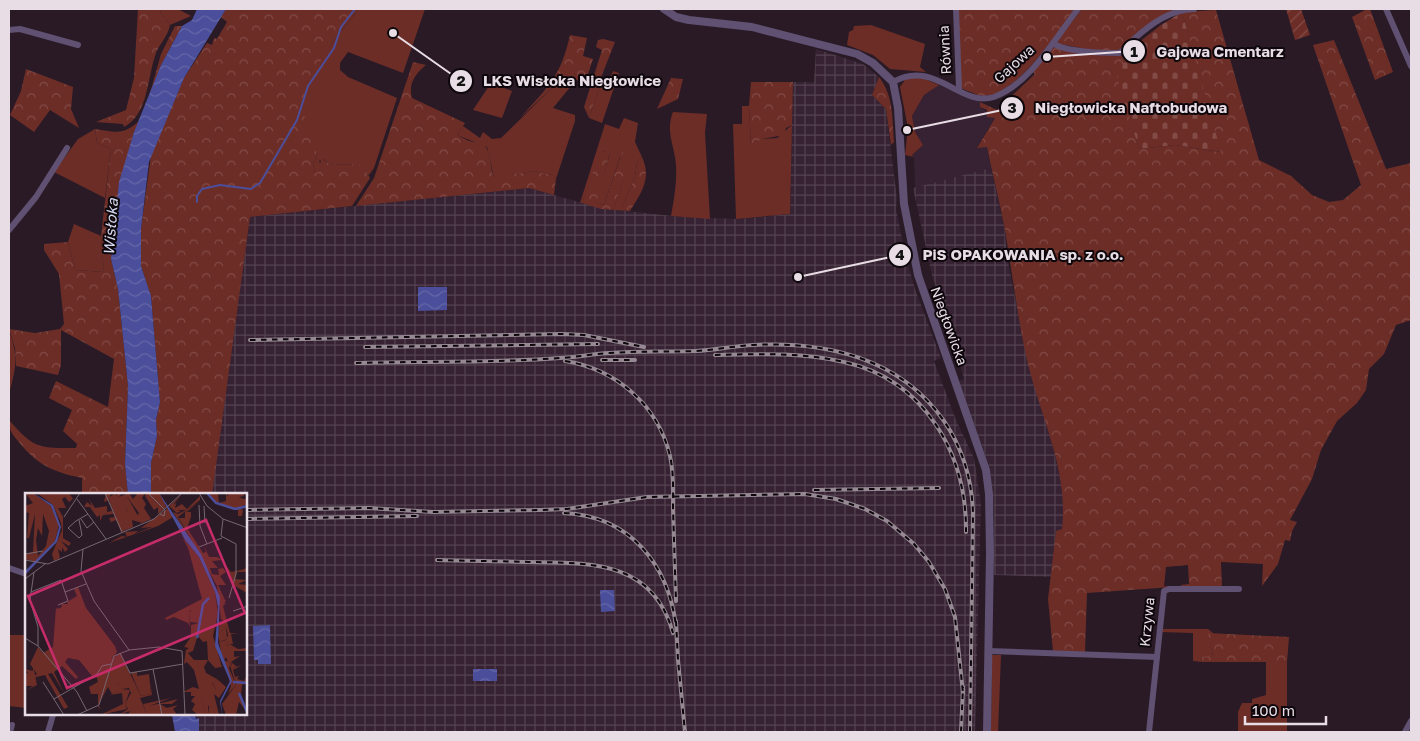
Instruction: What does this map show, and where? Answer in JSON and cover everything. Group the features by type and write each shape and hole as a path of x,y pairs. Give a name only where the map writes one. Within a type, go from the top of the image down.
{"street":[{"path":"664,9 671,14 689,20 752,27 857,54 873,63 893,82"},
{"name":"Równia","path":"956,9 959,90"},
{"name":"Gajowa","path":"893,82 906,75 918,74 980,98 999,94 1021,79 1078,9"},
{"path":"1052,43 1058,46 1084,50 1117,53 1145,30 1168,15 1177,10 1194,9"},
{"path":"1386,9 1411,66"},
{"path":"9,30 20,29 78,45"},
{"name":"Niegłowicka","path":"893,82 898,108 904,204 918,275 986,470 990,513 987,732"},
{"path":"9,230 36,196 67,148"},
{"path":"9,568 25,574"},
{"name":"Krzywa","path":"1149,732 1164,591 1169,589 1239,589"},
{"path":"989,652 1156,657"},
{"path":"48,732 53,716"},
{"path":"1405,732 1411,721"},
{"path":"10,732 12,725"}],"shaded area":[{"path":"816,49 863,64 879,77 872,95 886,109 897,199 896,209 906,258 915,289 941,358 934,361 956,420 974,458 981,503 975,732 199,732 196,716 248,716 248,493 211,493 250,217 529,188 600,208 681,217 738,219 790,214 793,82 814,82"},
{"path":"939,85 980,102 980,107 995,117 977,147 987,147 991,168 915,188 914,156 912,155 923,145 915,132 912,116 924,95"},
{"path":"991,168 1004,225 1008,262 1028,362 1049,431 1063,489 1065,507 1062,529 1056,531 1052,577 994,575 994,510 990,469 959,381 964,379 932,275 913,188"}],"green space":[{"path":"138,9 161,9 160,12 170,25 168,33 156,53 143,104 132,121 124,127 123,124 96,122 126,110 134,78"},
{"path":"161,9 178,9 191,16 170,25 160,12"},
{"path":"226,9 359,9 323,57 309,83 299,111 308,120 317,156 313,163 315,173 319,172 321,158 331,165 357,164 363,166 370,178 352,206 250,217 212,493 151,493 151,463 157,436 156,420 160,402 151,296 141,266 141,229 151,155 184,78 207,43 212,45 214,38 217,39 227,22 221,17"},
{"path":"359,9 425,9 403,73 348,52 340,63 340,70 348,77 397,98 374,168 369,175 357,164 331,165 323,159 319,161 321,165 319,173 315,173 313,163 317,156 299,114 301,98 306,85 323,57"},
{"path":"957,9 1075,9 1035,62 1022,75 1009,86 996,93 983,96 961,88"},
{"path":"1082,9 1179,9 1118,50 1091,50 1055,43"},
{"path":"1286,9 1301,9 1310,35 1295,40"},
{"path":"1370,9 1393,72 1375,80 1352,17"},
{"path":"1216,10 1259,160 1291,176 1312,195 1329,202 1343,200 1361,185 1313,45 1334,40 1386,169 1411,163 1411,320 1396,325 1384,354 1369,369 1366,390 1357,403 1337,421 1321,450 1312,479 1290,520 1297,522 1292,531 1290,541 1285,540 1278,564 1262,586 1263,564 1221,562 1222,588 1181,588 1181,585 1189,584 1188,565 1166,567 1164,586 1172,587 1087,593 1085,652 1053,651 1048,599 1056,531 1062,529 1063,507 1061,486 1052,443 1027,360 1004,225 987,147 977,148 995,118 987,117 987,110 980,107 980,102 997,110 1035,74 1032,71 1054,47 1126,56 1118,77 1139,149 1175,145 1220,152 1182,12"},
{"path":"1182,12 1221,152 1175,145 1139,149 1117,77 1130,46 1134,46 1161,25"},
{"path":"871,25 925,44 920,67 926,72 890,69 873,55 847,45 849,32 853,30 854,26"},
{"path":"175,26 182,26 161,65 149,97 161,54"},
{"path":"570,35 587,38 583,56 593,59 585,83 576,80 573,68 569,66 553,87 521,117 558,71"},
{"path":"603,39 615,42 598,85 600,86 589,118 584,107 602,50 596,47 598,40"},
{"path":"413,62 426,65 413,80 411,88 412,98 465,123 457,135 469,141 484,144 487,148 494,177 534,171 553,175 556,179 554,195 529,188 356,206 374,178"},
{"path":"569,65 573,67 576,80 553,108 575,115 575,121 556,179 553,175 534,171 494,178 487,147 457,135 463,126 480,138 483,132 492,139 501,138 553,87"},
{"path":"26,69 73,87 71,109 79,128 50,110 34,132 10,115 21,91"},
{"path":"613,71 619,73 602,123 589,118 600,86 606,89"},
{"path":"879,77 890,100 894,142 891,145 886,109 872,95"},
{"path":"907,77 925,79 939,85 924,95 912,116 915,132 923,145 912,155 914,157 905,155 908,128 900,87"},
{"path":"671,78 683,79 678,99 657,109"},
{"path":"751,82 793,82 792,125 786,128 784,135 762,139 751,146 749,106"},
{"path":"491,83 512,91 502,118 473,110"},
{"path":"742,106 749,106 751,145 762,139 777,138 792,125 790,214 736,219 733,124 742,124"},
{"path":"673,112 707,114 705,133 710,219 671,216 676,172 670,133"},
{"path":"624,118 638,123 635,142 642,157 637,162 635,177 622,207 614,207 624,179 620,157 604,205 595,203 610,154 602,151 582,203 580,203 605,124 619,129"},
{"path":"140,120 134,132 111,259 118,289 128,386 125,464 128,493 82,493 82,478 62,473 39,462 14,436 10,429 9,420 25,437 38,445 53,448 76,448 77,444 63,431 72,410 49,398 56,381 108,407 114,359 61,330 61,365 58,375 16,366 15,348 9,329 35,333 60,329 64,324 59,274 44,250 44,244 68,242 75,270 104,272 101,236 111,149 97,143 95,129 119,132 129,129"},
{"path":"95,129 97,143 111,149 105,198 54,172 78,139"},
{"path":"601,151 610,153 596,203 604,205 622,152 627,156 627,171 614,207 622,207 635,177 637,162 642,157 646,172 644,186 630,211 601,209 582,203"},
{"path":"74,224 101,236 104,272 75,270 68,242"},
{"path":"9,331 14,348 15,362 9,394"},
{"path":"1160,629 1208,629 1214,634 1209,634 1213,657 1201,657 1202,662 1193,661 1193,633 1160,632"},
{"path":"1208,633 1289,637 1287,662 1202,662 1201,657 1213,656"},
{"path":"9,635 25,635 25,708 9,706"},
{"path":"992,655 1001,655 998,732 991,732"},
{"path":"1266,662 1287,662 1287,732 1238,732 1238,712 1242,703 1252,703 1252,699 1266,695"}],"water":[{"path":"197,9 226,9 184,78 149,162 141,229 141,266 151,296 160,402 156,420 157,436 151,463 151,493 128,493 125,464 128,386 118,289 111,259 119,182 134,132 161,65 182,26 192,20"},
{"path":"418,287 447,287 447,310 418,311"},
{"path":"600,590 614,590 615,611 601,612"},
{"path":"270,625 271,664 258,664 258,660 254,660 253,626"},
{"path":"473,669 497,669 497,681 473,681"},
{"path":"172,716 195,716 196,719 199,718 199,732 175,732"}],"waterway":[{"path":"197,202 197,196 202,189 220,185 251,189 260,183 297,120 308,86 334,48 341,27 355,9"}],"railway":[{"path":"250,340 562,334 584,335 644,347"},
{"path":"365,347 598,344"},
{"path":"356,363 534,360 609,353 696,351 780,345 807,346 834,351 859,358 883,368 906,382 926,399 944,421 961,454 971,489 973,513 970,732"},
{"path":"715,355 779,354 828,359 873,371 897,385 918,403 936,424 949,449 959,475 964,503 966,532"},
{"path":"602,360 635,360"},
{"path":"565,361 584,365 601,372 632,392 656,421 664,438 670,456 673,475 676,601"},
{"path":"814,490 939,488"},
{"path":"248,510 369,508 433,512 540,510 567,509 647,497 805,494 836,499 865,509 887,521 914,544 929,562 945,589 955,617 963,693"},
{"path":"564,513 587,516 608,523 642,547 664,583 672,603 676,626"},
{"path":"248,519 417,516"},
{"path":"437,560 574,563 616,570 635,579 651,591 664,609 673,633"},
{"path":"676,621 685,732"},
{"path":"961,732 963,687"}],"place":[{"name":"LKS Wisłoka Niegłowice","path":"393,33"},
{"name":"Gajowa Cmentarz","path":"1047,57"},
{"name":"Niegłowicka Naftobudowa","path":"907,130"},
{"name":"PiS OPAKOWANIA sp. z o.o.","path":"798,277"}],"water label":[{"name":"Wisłoka","path":"111,227"}]}
